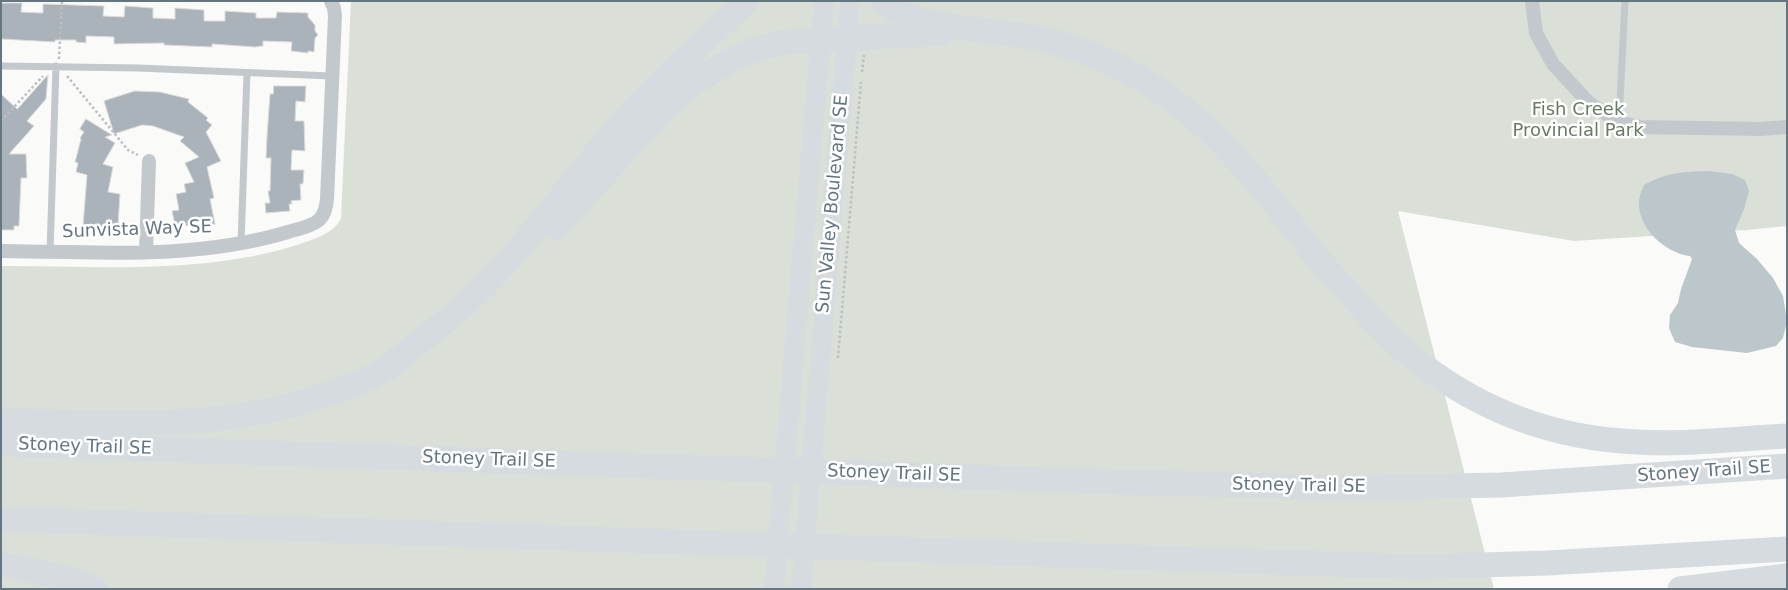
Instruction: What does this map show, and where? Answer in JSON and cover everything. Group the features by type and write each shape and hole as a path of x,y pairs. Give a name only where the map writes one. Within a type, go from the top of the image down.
{"highway":[{"path":"386,368 452,316 482,289 517,251 627,116 662,80 746,1"},
{"path":"883,1 900,13 918,19 1040,38 1092,55 1134,75 1177,102 1204,125 1243,165 1320,262 1403,350 1430,371 1493,408 1522,421 1555,430 1625,442 1672,442 1787,436"},
{"path":"1,421 139,423 241,416 273,410 312,399 350,385 415,352 452,327 495,292 538,248 653,119 693,83 729,61 756,49 785,42 822,39 856,45 991,31"},
{"name":"Stoney Trail SE","path":"1,444 1352,488 1501,485 1787,466"},
{"path":"1,519 1417,568 1547,563 1787,549"},
{"path":"1,564 66,578 95,589"},
{"path":"1680,589 1787,576"}],"main road":[{"name":"Sun Valley Boulevard SE","path":"774,589 824,1"},
{"name":"Sun Valley Boulevard SE","path":"800,589 816,406 856,45 850,1"}],"street":[{"name":"Sunvista Way SE","path":"1,252 146,252 208,249 272,237 319,220 326,209 335,16 331,1"},
{"path":"1532,1 1536,33 1553,64 1588,103 1619,122 1640,127 1760,130 1787,127"},
{"path":"146,252 149,161"}],"lane":[{"path":"1619,122 1625,1"},
{"path":"1,66 56,66 332,76"},
{"path":"50,252 56,66"},
{"path":"241,244 247,73"}],"path":[{"path":"1,121 41,77 56,66 60,57 62,1"},
{"path":"856,45 862,72"},
{"path":"56,66 67,76 128,150 149,161"},
{"path":"836,365 841,334 861,82"}],"green space":[{"name":"Fish Creek Provincial Park","path":"351,1 1787,1 1787,226 1744,231 1574,241 1398,211 1494,589 1,589 1,266 152,267 190,265 264,254 318,238 329,232 341,218"}],"shaded area":[{"path":"1708,171 1732,174 1745,180 1749,191 1735,230 1739,243 1757,259 1773,278 1783,296 1787,321 1783,338 1776,346 1747,353 1692,347 1675,342 1669,328 1670,315 1678,303 1692,259 1690,256 1671,250 1654,237 1643,220 1639,198 1644,185 1660,177 1683,172"}],"building":[{"path":"1,3 22,3 21,12 43,13 43,4 104,6 103,16 124,17 125,6 153,8 153,18 175,19 175,8 204,10 204,21 225,21 225,11 256,13 256,18 276,18 277,12 308,13 308,17 315,25 315,31 318,35 315,38 314,52 308,51 308,53 291,51 292,42 263,41 263,46 255,47 212,44 212,47 164,45 164,43 114,44 114,37 86,36 86,43 76,42 76,40 55,40 55,42 1,39"},
{"path":"48,75 46,99 27,121 34,126 9,154 26,154 27,178 21,178 19,226 14,226 14,230 1,230 1,94 17,109"},
{"path":"274,86 306,86 305,102 296,101 295,121 304,121 305,151 292,150 291,170 304,170 303,184 300,184 301,200 291,201 292,204 289,204 290,211 266,213 265,203 270,203 268,191 270,191 271,158 266,158 267,136 270,94 273,94"},
{"path":"135,91 160,92 189,99 188,102 208,118 206,120 212,125 206,132 221,161 207,167 214,198 210,199 215,224 191,230 190,225 186,226 186,223 175,225 172,211 179,210 176,194 186,192 184,184 194,182 185,163 199,157 180,141 184,137 153,126 142,125 114,134 104,101"},
{"path":"86,119 112,135 105,137 115,143 103,164 113,167 108,192 120,194 118,225 106,224 105,233 85,231 86,226 83,226 87,175 76,172 78,163 75,162 80,138 84,132 80,129"}]}
